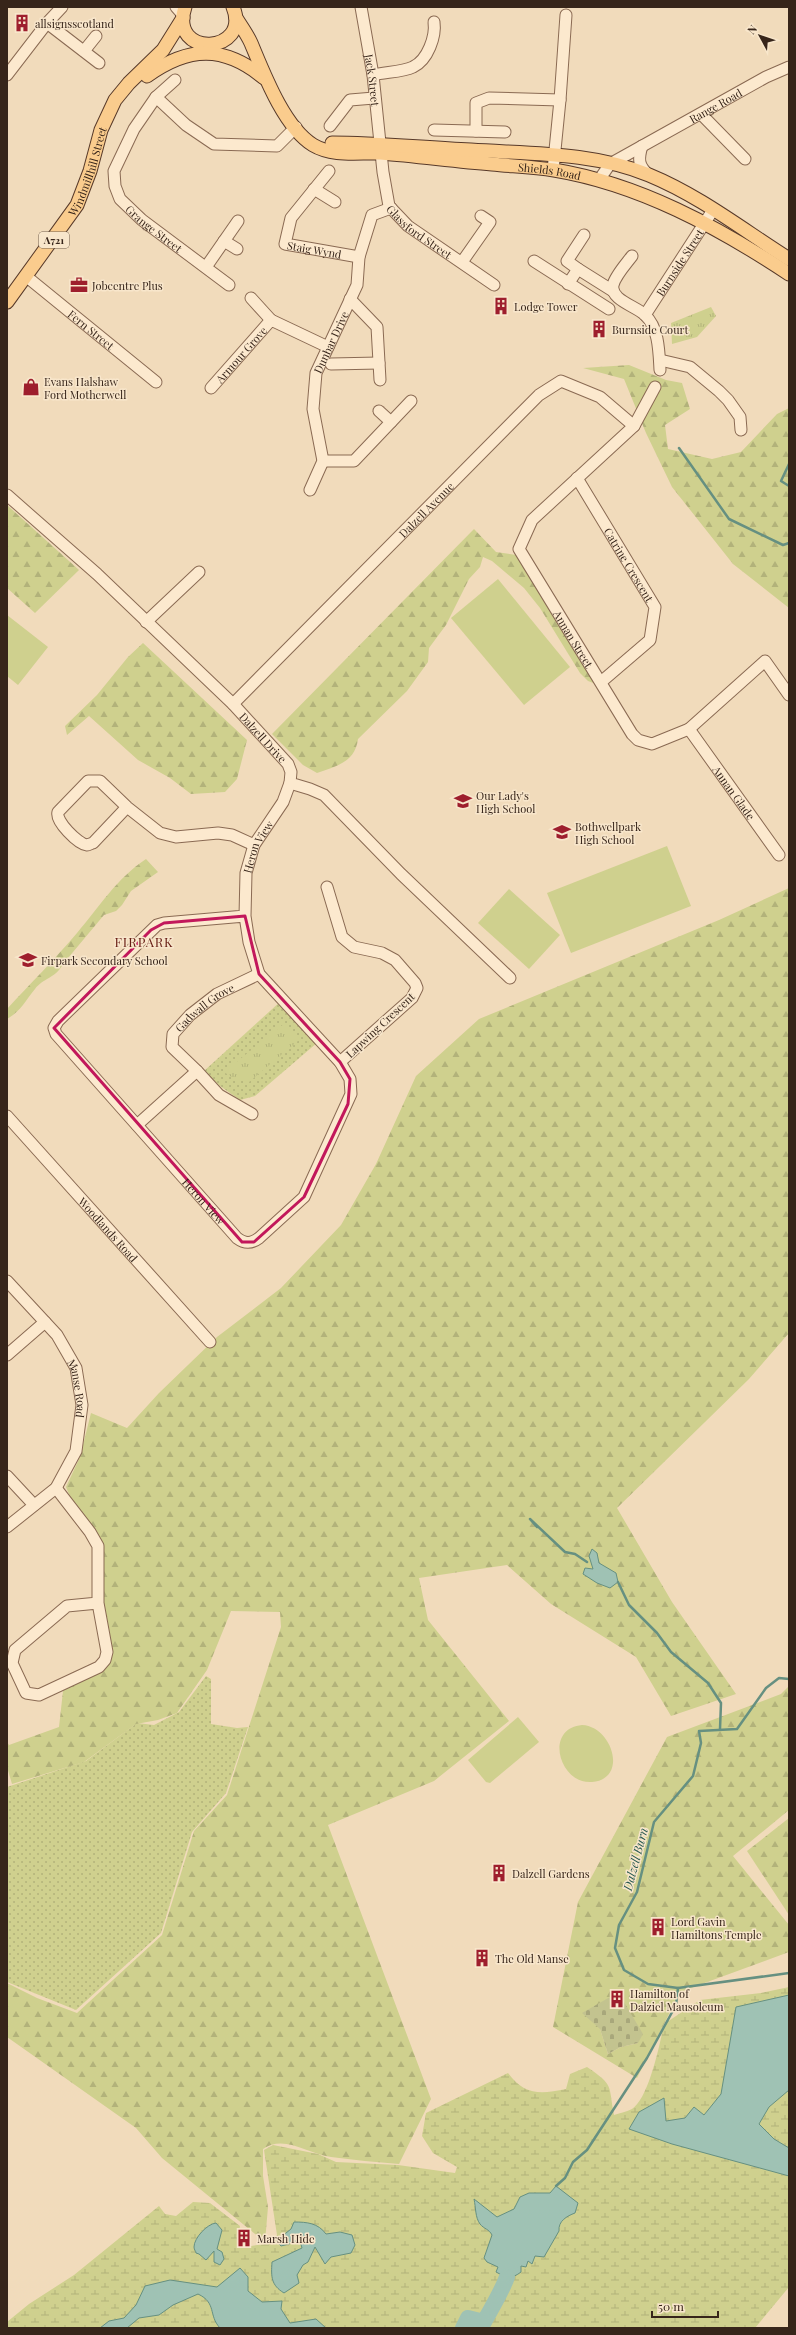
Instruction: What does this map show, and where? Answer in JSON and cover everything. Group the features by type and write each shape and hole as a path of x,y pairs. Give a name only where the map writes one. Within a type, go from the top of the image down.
{"main road":[{"path":"182,12 186,32 197,42 210,46 217,44 231,34 235,11"},
{"name":"Shields Road","path":"235,11 266,80 285,114 296,127 330,143 553,170 599,180 656,200 705,224 789,274"},
{"name":"Windmillhill Street","path":"7,302 27,277 72,214 82,194 101,130 115,100 129,83 153,61 172,38 182,12"},
{"name":"Windmillhill Street","path":"153,61 197,42"},
{"path":"217,44 238,52 259,65"},
{"path":"115,100 166,62 189,54 209,53 233,58 251,68 266,80"},
{"name":"Shields Road","path":"381,148 555,154 610,164 649,175 680,190 714,210 789,260"}],"street":[{"path":"7,75 47,23 62,7"},
{"name":"Jack Street","path":"361,7 373,75 374,98 381,148"},
{"path":"553,170 566,15"},
{"path":"373,75 413,67 426,54 436,33 434,22"},
{"path":"47,23 99,63"},
{"path":"84,51 96,36"},
{"name":"Range Road","path":"599,180 610,164 766,77 789,67"},
{"name":"Grange Street","path":"175,80 156,97 134,128 114,171 115,186 120,199 142,220 229,284"},
{"path":"156,97 186,125 214,144 277,146 296,127"},
{"path":"330,126 350,100 374,98"},
{"path":"476,131 476,103 489,98 560,100"},
{"path":"701,114 746,159"},
{"path":"434,130 505,132"},
{"path":"642,146 638,157 640,166 649,175"},
{"name":"Glassford Street","path":"381,148 383,172 391,208 408,226 494,285"},
{"name":"Staig Wynd","path":"329,171 291,218 286,244 359,257"},
{"path":"314,189 335,202"},
{"name":"Dunbar Drive","path":"323,461 314,409 316,373 357,285 359,257 372,215 391,208"},
{"name":"Burnside Street","path":"645,315 714,210"},
{"path":"462,262 490,222 481,216"},
{"path":"206,267 238,221"},
{"path":"584,235 567,261 613,290"},
{"path":"224,241 237,249"},
{"path":"632,256 613,284 613,290 616,296 645,315 656,336 660,365 690,367 728,400 740,417 741,430"},
{"path":"534,261 609,309"},
{"path":"568,284 578,269"},
{"name":"Fern Street","path":"27,277 156,382"},
{"name":"Armour Grove","path":"251,298 271,320 328,347"},
{"path":"350,299 377,327 380,380"},
{"name":"Armour Grove","path":"211,388 271,320"},
{"path":"331,364 379,363"},
{"name":"Dalzell Avenue","path":"233,704 539,395 561,381 600,397 634,426"},
{"name":"Annan Street","path":"655,387 634,426 532,520 520,549 632,734 638,740 652,744 690,729 765,662 789,695"},
{"path":"310,490 323,461 354,461 411,401"},
{"path":"379,411 391,422"},
{"name":"Catrine Crescent","path":"577,478 655,606 650,640 601,682"},
{"name":"Dalzell Drive","path":"7,495 96,574 233,704 288,764 291,772 290,783"},
{"path":"146,622 199,572"},
{"name":"Annan Glade","path":"690,729 779,855"},
{"path":"127,807 94,843 87,845 81,842 58,821 56,816 58,812 88,781 100,780 127,807 160,833 176,837 218,833 232,835 254,844"},
{"path":"290,783 324,795 401,874 510,978"},
{"name":"Heron View","path":"245,916 164,923 157,925 58,1021 54,1028 56,1034 237,1238 242,1242 254,1242 304,1197 348,1104 351,1094 350,1079 340,1062 258,974 249,942 245,916 246,873 254,844 283,802 290,783"},
{"name":"Lapwing Crescent","path":"327,887 342,937 354,947 382,953 394,960 415,983 417,988 412,998 340,1062"},
{"name":"Gadwall Grove","path":"252,1114 219,1094 172,1046 173,1034 190,1015 217,994 258,974"},
{"path":"137,1125 196,1071"},
{"name":"Woodlands Road","path":"7,1116 210,1342"},
{"name":"Manse Road","path":"7,1281 57,1335 76,1368 82,1405 76,1451 56,1488 7,1527"},
{"path":"7,1355 44,1322"},
{"path":"7,1476 34,1505"},
{"path":"56,1488 90,1532 98,1546 98,1603 107,1652 99,1667 39,1695 26,1692 12,1663 15,1650 67,1606 98,1603"}],"highlighted area":[{"path":"245,916 259,974 340,1062 350,1079 348,1104 304,1197 254,1242 242,1242 54,1028 151,930 164,923"}],"green space":[{"path":"711,307 716,316 697,337 672,344 671,323"},
{"path":"629,365 666,380 682,383 690,409 665,425 668,449 712,459 741,452 777,414 789,408 789,608 733,564 672,487 646,433 624,379 583,368"},
{"path":"7,505 79,570 35,613 7,588"},
{"path":"474,529 496,552 516,555 596,684 588,681 580,673 540,608 524,588 492,561 483,557 480,567 469,579 446,625 429,648 428,662 407,691 358,739 353,753 344,762 317,773 303,765 272,734"},
{"path":"498,579 570,667 524,705 451,618"},
{"path":"7,615 48,647 18,685 7,676"},
{"path":"143,643 247,740 237,779 225,792 191,794 170,778 138,760 89,716 67,735 65,726 97,695 128,657"},
{"path":"667,846 691,906 571,953 547,893"},
{"path":"146,859 158,872 131,891 116,911 104,915 60,969 53,976 38,985 19,1009 7,1019 7,1009 69,943 117,884"},
{"path":"789,888 789,1333 749,1379 617,1508 672,1602 736,1694 671,1716 636,1657 551,1604 507,1565 419,1578 428,1620 509,1721 434,1781 328,1825 431,2099 399,2164 331,2157 288,2144 271,2145 263,2149 263,2176 268,2207 265,2242 162,2158 136,2128 7,2037 7,1983 37,1998 77,2013 162,1935 194,1831 227,1795 281,1627 280,1612 231,1611 207,1670 177,1713 158,1720 136,1724 84,1762 12,1784 7,1767 7,1742 9,1745 59,1727 63,1691 110,1660 108,1624 95,1575 102,1551 75,1509 66,1487 80,1457 91,1413 127,1428 159,1393 217,1337 281,1288 341,1225 376,1164 416,1076 479,1019 719,920"},
{"path":"509,889 560,935 529,969 478,923"},
{"path":"281,1001 318,1042 255,1096 240,1100 220,1086 204,1071"},
{"path":"285,1023 299,1040 249,1082 233,1078 224,1072"},
{"path":"206,1676 211,1679 211,1724 237,1728 248,1727 226,1793 192,1832 161,1933 76,2010 7,1982 7,1787 86,1761 137,1723 154,1725 179,1712"},
{"path":"789,1686 789,1810 733,1856 789,1925 789,1952 680,1992 637,2078 553,2027 578,1902 667,1737 781,1694","holes":["623,2002 638,2043 621,2047 608,2054 600,2029 616,2006"]},
{"path":"518,1717 539,1742 490,1783 486,1782 468,1760"},
{"path":"582,1725 593,1728 601,1734 608,1743 612,1753 613,1763 610,1772 603,1779 592,1782 581,1781 571,1775 564,1766 560,1756 560,1746 563,1736 570,1729"},
{"path":"789,1818 789,1915 747,1851"},
{"path":"789,1987 789,2287 755,2328 7,2328 7,2322 29,2304 74,2275 159,2206 165,2214 176,2216 193,2202 210,2203 240,2226 237,2240 251,2246 271,2243 277,2235 264,2150 273,2145 318,2154 336,2162 398,2165 455,2173 457,2167 433,2153 422,2136 426,2113 508,2073 521,2086 527,2089 534,2092 549,2092 566,2089 570,2074 587,2067 602,2078 609,2087 614,2115 627,2111 632,2109 638,2103 644,2094 657,2056 664,2024 700,2000 761,1993"},
{"path":"610,1997 616,2006 624,2002 643,2034 638,2043 621,2047 608,2054 600,2029 582,2013"}],"shaded area":[{"path":"592,1549 597,1553 599,1563 616,1573 618,1582 610,1588 597,1583 583,1574 585,1568 593,1569 589,1556"},
{"path":"789,1995 789,2090 769,2107 759,2124 774,2139 789,2148 789,2176 672,2144 629,2129 639,2112 664,2098 666,2121 685,2118 694,2107 704,2115 721,2094 736,2007"},
{"path":"556,2186 578,2203 575,2213 566,2217 560,2224 559,2231 544,2257 535,2256 532,2264 528,2261 526,2267 521,2266 521,2272 512,2277 503,2276 496,2272 498,2267 487,2262 484,2258 492,2235 478,2221 474,2199 497,2217 514,2209 520,2197 529,2193 550,2193"},
{"path":"294,2222 303,2222 316,2225 326,2234 340,2232 352,2235 355,2245 351,2253 331,2257 325,2264 315,2247 308,2262 303,2265 297,2275 299,2283 284,2293 274,2284 272,2262 302,2248 300,2241 281,2246 276,2241 291,2229"},
{"path":"216,2223 222,2230 217,2249 222,2252 224,2259 220,2265 214,2262 214,2251 206,2260 196,2253 194,2248 196,2240 202,2232 212,2224"},
{"path":"240,2268 248,2277 248,2291 262,2302 282,2301 281,2309 290,2323 316,2319 326,2328 220,2328 216,2323 208,2301 198,2294 173,2305 159,2315 139,2318 127,2328 100,2328 109,2321 124,2318 136,2305 145,2286 170,2280 217,2287"}],"waterway":[{"path":"679,448 729,519 783,545 789,543"},
{"name":"Dalzell Burn","path":"789,464 781,481 789,486"},
{"path":"537,1527 530,1519 565,1552 575,1554 587,1562"},
{"path":"618,1582 629,1605 657,1633 671,1652 708,1683 721,1703 720,1729"},
{"name":"Dalzell Burn","path":"789,1679 779,1678 766,1688 737,1729 699,1731 701,1743 693,1776 654,1822 637,1892 619,1925 615,1948 624,1970 648,1984 678,1988 789,1973"},
{"path":"556,2186 565,2178 573,2162 587,2150 647,2058 676,2005 678,1988"},
{"path":"463,2328 468,2318 484,2322 507,2277"}],"place":[{"name":"allsignsscotland","path":"22,23"},
{"name":"Jobcentre Plus","path":"79,285"},
{"name":"Lodge Tower","path":"501,306"},
{"name":"Burnside Court","path":"599,329"},
{"name":"Evans Halshaw Ford Motherwell","path":"31,387"},
{"name":"Our Lady's High School","path":"463,801"},
{"name":"Bothwellpark High School","path":"562,832"},
{"name":"Firpark Secondary School","path":"28,960"},
{"name":"Dalzell Gardens","path":"499,1873"},
{"name":"Lord Gavin Hamiltons Temple","path":"658,1927"},
{"name":"The Old Manse","path":"482,1958"},
{"name":"Hamilton of Dalziel Mausoleum","path":"617,1999"},
{"name":"Marsh Hide","path":"244,2238"}],"district":[{"name":"FIRPARK","path":"144,941"}]}
